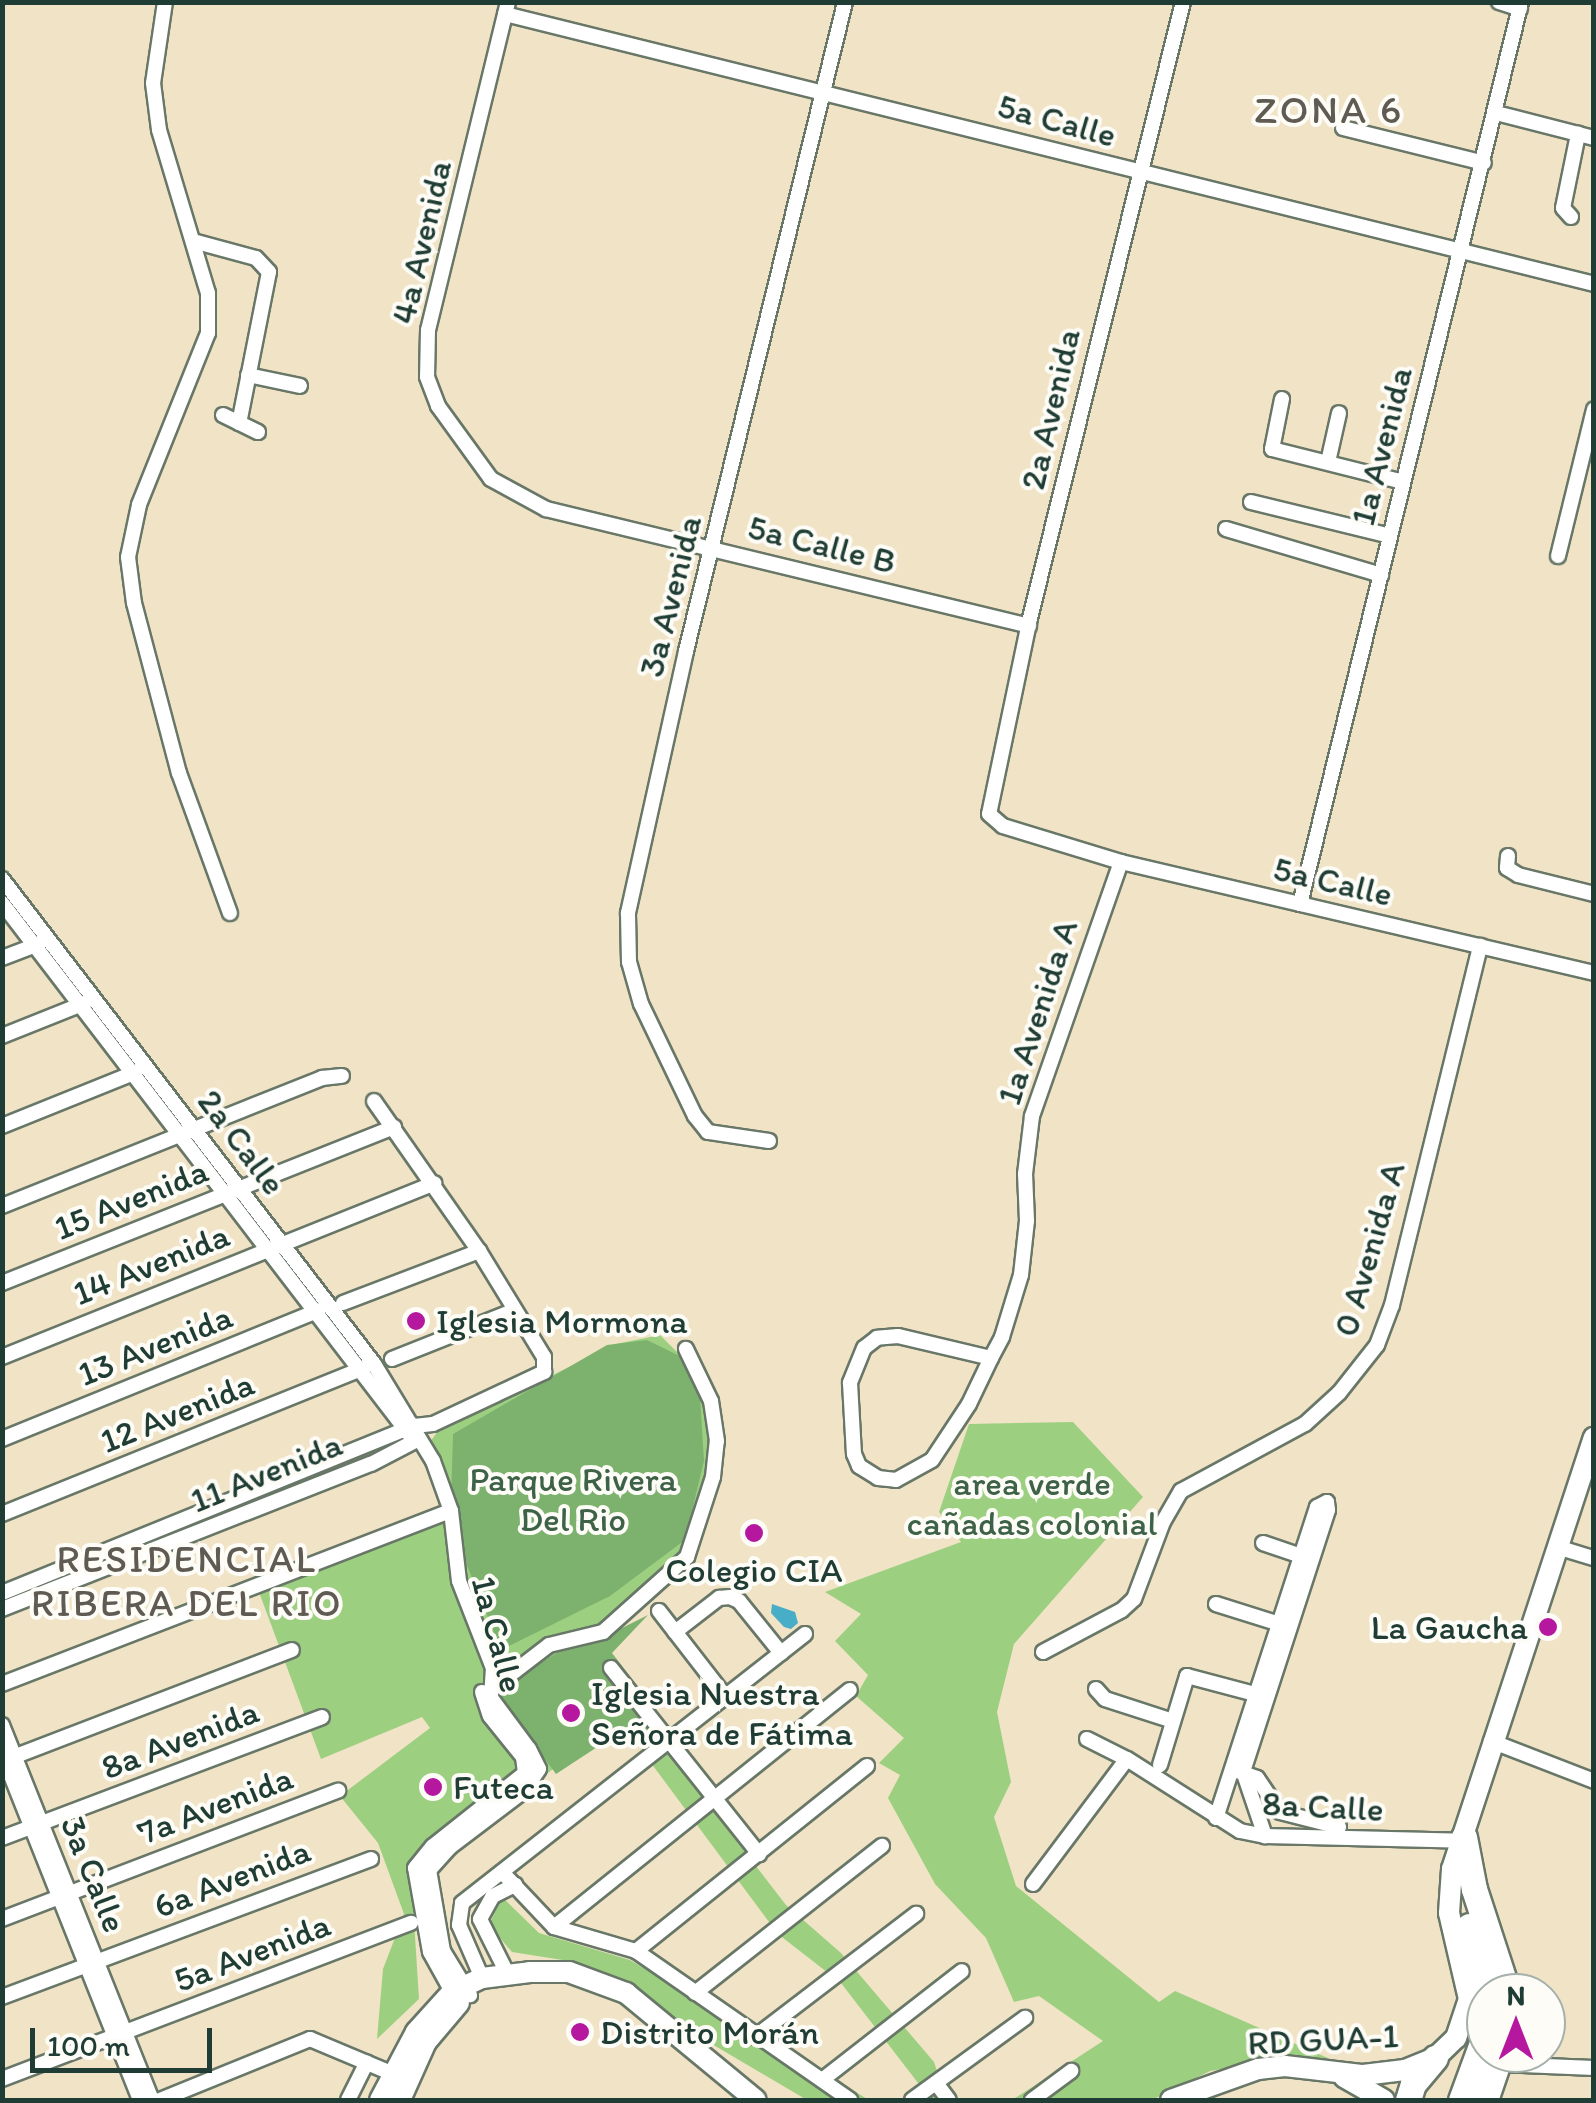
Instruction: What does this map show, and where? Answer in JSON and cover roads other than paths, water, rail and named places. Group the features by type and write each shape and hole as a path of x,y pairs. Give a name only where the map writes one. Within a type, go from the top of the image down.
{"highway":[{"path":"1462,1842 1460,1892 1485,1973"},
{"path":"1462,1842 1501,1973"},
{"path":"1408,2100 1413,2084 1434,2058"},
{"path":"1465,2100 1473,2073"},
{"path":"1465,2100 1484,2073"},
{"path":"1485,2100 1492,2073"}],"main road":[{"name":"RD GUA-1","path":"1171,2100 1258,2069 1284,2066 1338,2074 1405,2070 1434,2058 1456,2038 1467,2016 1468,1999 1448,1894 1491,1741 1594,1438"},
{"path":"379,2101 390,2069 416,2032 465,1990 508,1973 569,1972 614,1987 688,2040 756,2100"},
{"path":"400,2100 426,2042 465,1990"},
{"path":"1338,2074 1384,2100"}],"street":[{"path":"165,2 153,83 158,130 208,292 208,333 140,505 128,556 134,603 179,773 230,913"},
{"name":"3a Avenida","path":"769,1141 708,1132 695,1116 642,1004 629,962 631,894 845,2"},
{"name":"2a Avenida","path":"1003,826 989,814 988,807 1183,2"},
{"path":"1498,2 1520,6"},
{"name":"1a Avenida","path":"1300,904 1520,6"},
{"name":"5a Calle","path":"507,8 1140,173 1594,284"},
{"name":"4a Avenida","path":"491,479 438,406 427,376 428,330 507,8"},
{"path":"1496,113 1594,138"},
{"path":"1343,128 1484,163"},
{"path":"1571,217 1564,208 1578,134"},
{"path":"193,241 266,264 269,283 239,423"},
{"path":"248,375 300,386"},
{"path":"1282,398 1270,446 1403,482"},
{"path":"1558,556 1594,409"},
{"path":"1328,462 1339,414"},
{"path":"223,416 258,432"},
{"name":"5a Calle B","path":"491,479 546,508 1029,626"},
{"path":"1251,502 1390,536"},
{"path":"1226,529 1380,575"},
{"name":"5a Calle","path":"1003,826 1121,862 1594,972"},
{"path":"1508,856 1507,868 1518,876 1594,894"},
{"name":"1a Avenida A","path":"991,1358 898,1336 877,1338 864,1348 850,1383 854,1454 859,1466 878,1478 896,1480 932,1460 969,1404 991,1358 1021,1275 1027,1221 1024,1174 1032,1116 1121,862"},
{"name":"2a Calle","path":"4,882 282,1243 418,1439"},
{"name":"2a Calle","path":"2,903 265,1251 329,1307"},
{"path":"2,958 50,939"},
{"name":"0 Avenida A","path":"1043,1652 1122,1610 1134,1599 1181,1490 1305,1424 1339,1393 1377,1345 1392,1304 1480,946"},
{"path":"2,1036 95,998"},
{"path":"2,1126 147,1067"},
{"path":"2,1206 322,1078 342,1076"},
{"path":"374,1101 480,1251 515,1310 392,1359"},
{"name":"15 Avenida","path":"2,1282 394,1126"},
{"name":"14 Avenida","path":"2,1357 434,1183"},
{"name":"13 Avenida","path":"2,1438 480,1251"},
{"name":"11 Avenida","path":"2,1609 370,1464 418,1439 433,1424 540,1375 546,1368 544,1357 515,1310"},
{"path":"485,1694 549,1644 602,1632 686,1557 713,1476 717,1441 711,1401 686,1350"},
{"name":"12 Avenida","path":"2,1514 367,1367"},
{"name":"11 Avenida","path":"2,1593 418,1439"},
{"name":"1a Calle","path":"418,1439 447,1512 450,1574 484,1667 485,1694 535,1757 524,1791 450,1847 429,1870 443,1951 465,1990"},
{"path":"2,1684 447,1512"},
{"path":"1216,1818 1238,1772 1307,1558 1263,1543"},
{"path":"1557,1547 1594,1558"},
{"path":"675,1632 719,1598 730,1597 740,1601 781,1653"},
{"path":"1216,1604 1285,1626"},
{"path":"659,1611 725,1696"},
{"path":"465,1990 458,1914 462,1903 805,1634"},
{"path":"6,1758 292,1650"},
{"path":"611,1668 759,1854"},
{"path":"1160,1765 1190,1674 1262,1696"},
{"path":"1096,1689 1105,1700 1174,1721"},
{"path":"554,1926 850,1690"},
{"name":"8a Avenida","path":"2,1838 322,1718"},
{"name":"3a Calle","path":"2,1724 6,1758 37,1825 120,2034 152,2100"},
{"name":"8a Calle","path":"1087,1739 1128,1759 1240,1831 1266,1836 1462,1842"},
{"path":"1491,1741 1594,1782"},
{"path":"1034,1884 1128,1759"},
{"path":"636,1951 867,1766"},
{"path":"1238,1772 1259,1780 1280,1812 1340,1827"},
{"path":"1238,1772 1266,1836"},
{"name":"7a Avenida","path":"2,1919 338,1791"},
{"path":"695,1993 882,1846"},
{"name":"6a Avenida","path":"2,1997 370,1859"},
{"path":"502,1872 554,1926 636,1951 850,2100"},
{"path":"508,1973 480,1919 493,1896 515,1885"},
{"path":"755,2037 916,1914"},
{"name":"5a Avenida","path":"2,2079 412,1923"},
{"path":"822,2080 962,1971"},
{"path":"912,2100 1025,2018"},
{"name":"3a Calle","path":"120,2034 140,2100"},
{"path":"160,2100 310,2039 390,2069"},
{"path":"348,2100 367,2062"},
{"path":"1566,2065 1594,2068"},
{"path":"1032,2100 1070,2071"},
{"path":"936,2083 950,2100"}],"water":[{"path":"772,1604 795,1612 798,1623 791,1629 784,1627 771,1613"}],"place":[{"name":"Iglesia Mormona","path":"416,1321"},
{"name":"Colegio CIA","path":"754,1533"},
{"name":"La Gaucha","path":"1548,1627"},
{"name":"Iglesia Nuestra Señora de Fátima","path":"571,1713"},
{"name":"Futeca","path":"433,1787"},
{"name":"Distrito Morán","path":"580,2032"}],"district":[{"name":"ZONA 6","path":"1329,109"},
{"name":"RESIDENCIAL RIBERA DEL RIO","path":"187,1582"}],"park label":[{"name":"Parque Rivera Del Rio","path":"573,1499"},
{"name":"area verde cañadas colonial","path":"1032,1503"}]}
